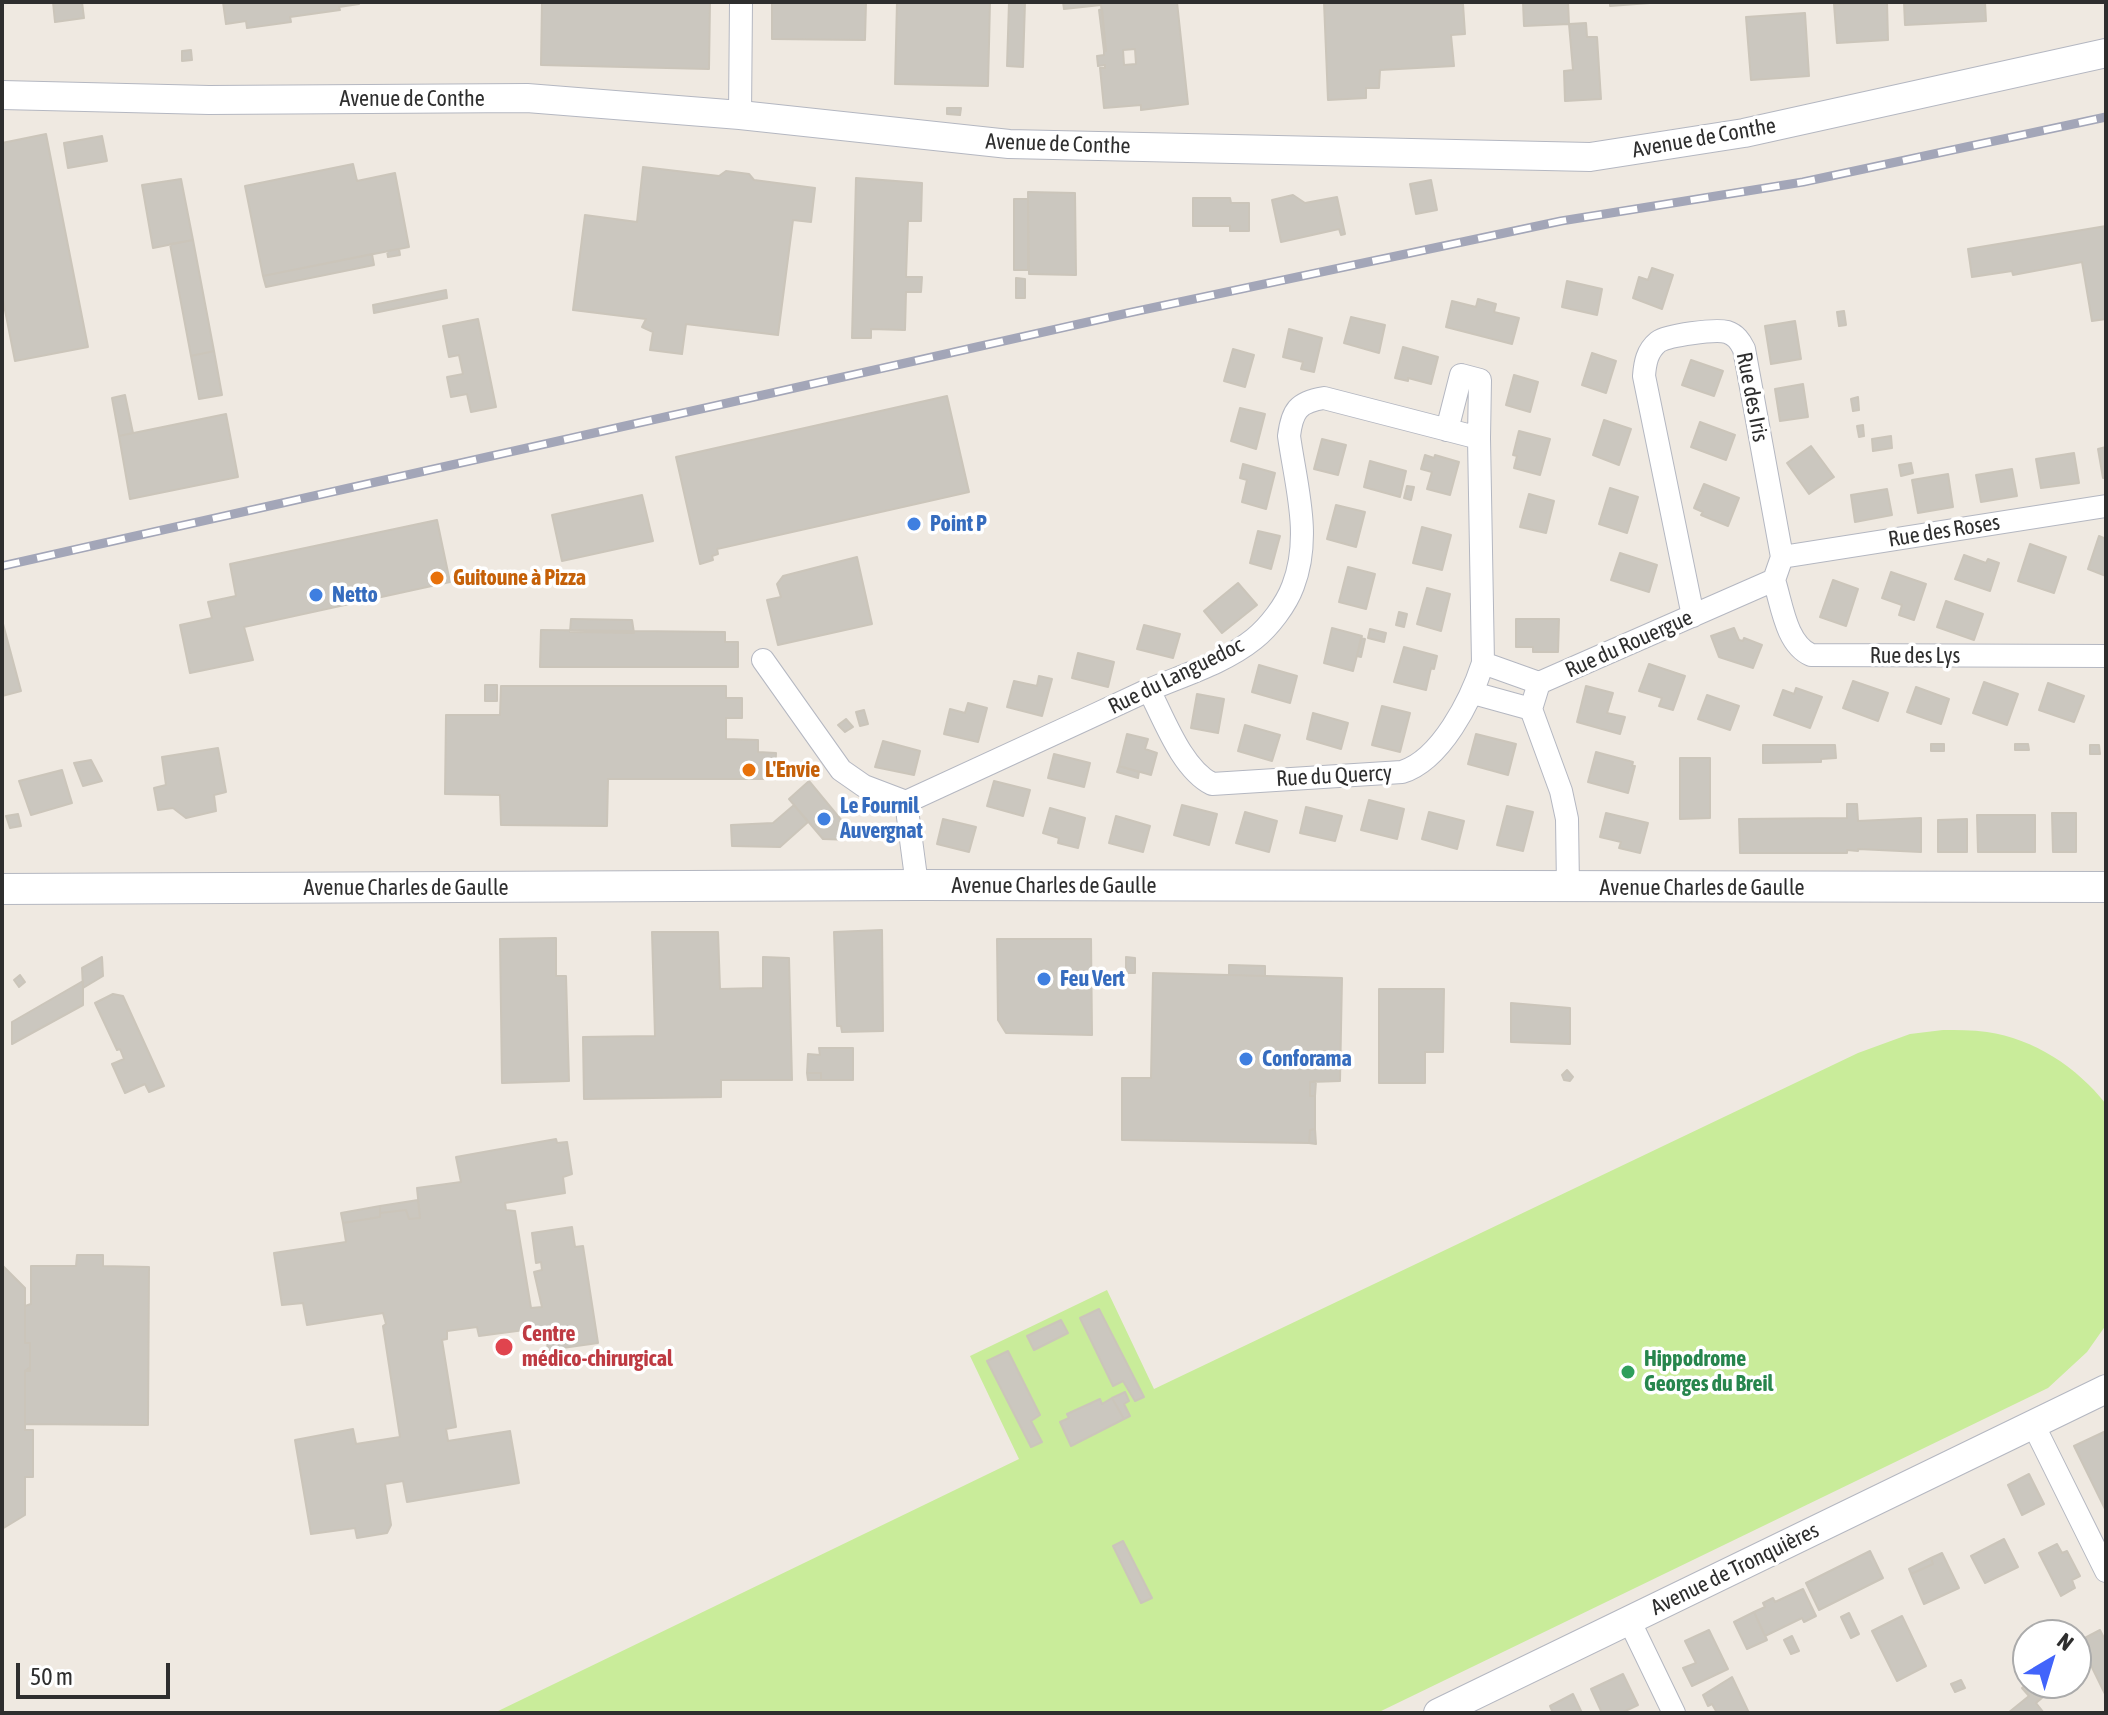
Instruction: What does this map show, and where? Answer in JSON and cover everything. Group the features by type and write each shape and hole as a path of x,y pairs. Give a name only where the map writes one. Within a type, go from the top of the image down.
{"main road":[{"name":"Avenue Charles de Gaulle","path":"2,889 917,885 2106,887"}],"street":[{"path":"740,115 741,2"},
{"name":"Avenue de Conthe","path":"2,95 209,100 527,98 740,115 1009,144 1590,157 1744,133 2106,53"},
{"name":"Rue des Iris","path":"1693,616 1644,376 1645,364 1656,344 1666,338 1721,331 1739,340 1744,349 1782,557 1774,580"},
{"path":"1447,430 1461,375 1480,380 1483,663 1473,693 1531,709"},
{"name":"Rue du Languedoc","path":"906,802 1229,654 1254,639 1276,615 1292,589 1301,562 1304,536 1289,436 1291,420 1297,408 1309,400 1324,398 1479,438"},
{"name":"Rue des Roses","path":"1782,557 2106,506"},
{"name":"Rue du Rouergue","path":"1483,663 1539,683 1774,580"},
{"name":"Rue des Lys","path":"1774,580 1793,641 1803,652 1811,655 2106,656"},
{"path":"763,660 841,770 864,786 906,802 917,885"},
{"path":"1539,683 1531,709 1561,791 1567,819 1568,887"},
{"name":"Rue du Quercy","path":"1149,690 1189,767 1212,784 1402,772 1415,768 1429,759 1473,693"},
{"name":"Avenue de Tronquières","path":"1438,1713 2106,1389"},
{"path":"2033,1424 2106,1571"},
{"path":"1629,1620 1674,1713"}],"green space":[{"name":"Hippodrome Georges du Breil","path":"1943,1030 1987,1032 2038,1048 2082,1078 2106,1104 2106,1325 2087,1352 2048,1388 1377,1713 494,1713 1019,1459 970,1356 1107,1290 1154,1389 1858,1053 1910,1034"}],"building":[{"path":"53,2 82,2 84,18 55,22"},
{"path":"223,2 359,4 290,17 291,22 247,28 246,21 226,24"},
{"path":"542,2 710,2 709,69 541,65"},
{"path":"772,2 866,2 865,40 772,39"},
{"path":"897,2 990,2 988,86 895,84"},
{"path":"1009,2 1025,2 1023,67 1007,66"},
{"path":"1063,2 1177,2 1188,104 1141,110 1141,105 1104,108 1100,68 1105,68 1105,65 1098,66 1097,56 1104,55 1106,51 1101,5 1064,9","holes":["1135,49 1136,64 1124,65 1123,50"]},
{"path":"1324,2 1463,4 1465,34 1451,35 1454,66 1380,70 1379,88 1366,88 1366,98 1328,100"},
{"path":"1523,2 1568,2 1569,24 1524,26"},
{"path":"1610,2 1663,2 1610,6"},
{"path":"1887,2 1888,40 1837,43 1834,4"},
{"path":"1904,2 1985,2 1986,21 1905,25"},
{"path":"1102,9 1106,51 1099,10"},
{"path":"1805,13 1809,76 1751,80 1746,17"},
{"path":"1586,23 1587,37 1597,37 1601,99 1565,101 1564,71 1573,70 1569,24"},
{"path":"191,50 192,60 182,61 182,51"},
{"path":"947,108 961,108 960,115 947,114"},
{"path":"46,134 88,347 15,361 2,295 2,143"},
{"path":"102,136 107,161 68,168 64,143"},
{"path":"353,164 357,181 395,173 409,247 263,276 245,186"},
{"path":"643,167 719,176 726,171 749,174 754,180 815,188 811,222 793,220 778,335 686,324 682,354 650,350 653,332 642,327 646,319 573,310 585,215 637,222"},
{"path":"856,178 922,183 921,221 908,221 906,277 922,277 921,292 906,292 905,330 871,329 871,338 852,338"},
{"path":"181,179 193,240 153,248 142,185"},
{"path":"1431,180 1437,210 1416,214 1410,184"},
{"path":"1028,192 1075,193 1076,275 1029,274"},
{"path":"1293,195 1305,203 1337,197 1345,234 1341,235 1339,229 1281,242 1272,200"},
{"path":"1193,198 1230,198 1231,203 1249,203 1249,231 1230,231 1230,226 1193,226"},
{"path":"1014,199 1028,199 1028,270 1014,270"},
{"path":"2106,226 2106,319 2092,321 2082,262 2013,275 2012,271 1972,277 1968,249"},
{"path":"193,240 214,351 191,356 170,244"},
{"path":"399,249 400,255 388,257 387,251"},
{"path":"372,254 374,265 266,287 263,276"},
{"path":"1652,268 1673,275 1662,309 1633,298 1639,277 1648,280"},
{"path":"1016,278 1025,279 1025,298 1016,298"},
{"path":"1567,281 1602,289 1597,315 1562,307"},
{"path":"446,290 447,298 374,313 373,305"},
{"path":"1478,299 1496,304 1494,312 1519,318 1512,344 1446,327 1452,301 1476,307"},
{"path":"1844,311 1846,325 1839,326 1837,312"},
{"path":"1351,317 1385,325 1379,353 1344,343"},
{"path":"478,319 496,407 471,412 467,394 451,397 447,377 463,374 459,355 449,357 443,326"},
{"path":"1795,321 1801,359 1771,364 1765,326"},
{"path":"1289,329 1322,338 1314,372 1301,369 1303,362 1283,357"},
{"path":"1403,347 1438,357 1431,384 1395,378"},
{"path":"1233,349 1254,355 1245,387 1224,381"},
{"path":"214,351 222,395 199,399 191,356"},
{"path":"1592,353 1616,361 1606,393 1582,385"},
{"path":"1691,360 1723,371 1714,396 1682,385"},
{"path":"1514,375 1538,382 1530,412 1506,405"},
{"path":"1803,384 1808,417 1780,421 1775,389"},
{"path":"125,395 133,433 119,436 112,398"},
{"path":"947,396 969,492 717,549 718,554 712,556 713,560 700,564 676,457"},
{"path":"1858,397 1859,410 1853,411 1851,399"},
{"path":"1240,408 1265,414 1256,449 1231,441"},
{"path":"226,414 238,477 130,499 119,436"},
{"path":"1604,420 1631,429 1619,465 1593,455"},
{"path":"1700,422 1735,435 1726,460 1691,447"},
{"path":"1863,425 1864,436 1859,437 1857,426"},
{"path":"1519,431 1550,439 1540,475 1514,468 1517,456 1513,455"},
{"path":"1891,436 1892,448 1873,451 1872,439"},
{"path":"1322,439 1346,445 1338,475 1314,469"},
{"path":"1811,446 1834,477 1809,494 1787,463"},
{"path":"2106,447 2106,477 2103,478 2098,449"},
{"path":"2074,453 2079,483 2041,488 2036,459"},
{"path":"1425,455 1459,462 1450,495 1427,489 1432,472 1421,469"},
{"path":"1370,461 1406,471 1400,497 1364,487"},
{"path":"1911,463 1913,473 1901,476 1899,465"},
{"path":"1243,464 1275,473 1266,509 1242,502 1247,480 1240,478"},
{"path":"2012,469 2017,496 1981,502 1976,475"},
{"path":"1948,474 1953,507 1918,513 1912,480"},
{"path":"1704,484 1739,498 1728,526 1701,515 1703,512 1694,508"},
{"path":"1407,486 1414,487 1411,500 1404,498"},
{"path":"1610,488 1638,497 1627,533 1599,524"},
{"path":"1887,489 1892,515 1855,522 1851,495"},
{"path":"1529,494 1554,501 1546,533 1520,527"},
{"path":"642,495 653,541 562,561 552,515"},
{"path":"1336,505 1365,512 1356,547 1327,539"},
{"path":"437,520 450,582 244,627 253,660 190,673 180,625 212,618 208,602 236,596 230,564"},
{"path":"1422,527 1451,535 1442,570 1413,563"},
{"path":"1258,531 1280,536 1271,569 1250,563"},
{"path":"2099,536 2106,539 2106,576 2088,569"},
{"path":"2030,544 2066,557 2054,593 2018,581"},
{"path":"1620,553 1657,565 1649,592 1611,580"},
{"path":"1964,555 1986,563 1988,559 1999,563 1990,591 1955,579"},
{"path":"857,557 872,624 778,645 767,600 781,597 777,584 783,576"},
{"path":"1348,567 1375,574 1366,609 1339,602"},
{"path":"1891,572 1926,584 1914,620 1899,615 1902,605 1882,598"},
{"path":"1833,580 1858,589 1846,626 1820,617"},
{"path":"1238,583 1257,605 1222,633 1204,611"},
{"path":"1427,588 1450,594 1441,631 1417,624"},
{"path":"1946,601 1983,614 1974,640 1937,627"},
{"path":"1399,612 1407,614 1404,627 1396,625"},
{"path":"571,619 632,620 634,633 570,632"},
{"path":"1516,619 1559,619 1558,652 1533,652 1533,647 1516,647"},
{"path":"2,620 21,691 2,696"},
{"path":"1144,625 1180,634 1173,658 1137,649"},
{"path":"1332,628 1362,636 1353,671 1324,663"},
{"path":"1734,628 1739,640 1743,641 1744,638 1762,645 1753,668 1719,657 1711,636"},
{"path":"1370,629 1386,633 1384,642 1368,638"},
{"path":"541,630 725,632 725,642 738,642 738,667 540,667"},
{"path":"1361,638 1365,639 1361,657 1357,656"},
{"path":"1404,647 1437,656 1426,690 1394,682"},
{"path":"1078,653 1114,662 1108,687 1072,678"},
{"path":"1649,664 1685,676 1673,710 1659,706 1662,698 1639,691"},
{"path":"1259,665 1297,676 1290,703 1252,692"},
{"path":"1039,676 1052,679 1042,716 1007,707 1014,681 1037,686"},
{"path":"1853,681 1888,693 1878,721 1843,708"},
{"path":"1984,682 2018,694 2007,725 1973,713"},
{"path":"2048,683 2084,696 2074,722 2039,710"},
{"path":"485,685 497,685 497,701 485,701"},
{"path":"501,686 726,686 726,698 742,698 742,718 726,718 726,739 758,740 758,752 776,753 775,779 608,779 607,826 501,825 500,795 445,794 446,715 500,715"},
{"path":"1586,686 1613,693 1607,713 1625,717 1620,734 1577,722"},
{"path":"1916,687 1949,699 1941,724 1907,712"},
{"path":"1796,688 1822,697 1810,728 1774,715 1783,690 1794,694"},
{"path":"1197,694 1224,699 1218,733 1191,728"},
{"path":"1707,695 1739,706 1730,730 1698,719"},
{"path":"968,703 987,708 978,742 944,734 950,709 965,713"},
{"path":"1382,706 1410,713 1400,752 1372,745"},
{"path":"864,710 868,724 860,726 856,712"},
{"path":"1313,713 1348,723 1341,749 1307,739"},
{"path":"846,719 853,727 845,732 838,725"},
{"path":"1245,725 1280,735 1272,761 1238,751"},
{"path":"1127,734 1148,739 1145,749 1157,753 1151,775 1119,766"},
{"path":"1476,734 1516,744 1508,775 1468,764"},
{"path":"883,741 920,751 914,775 875,767"},
{"path":"1931,744 1944,744 1944,751 1931,751"},
{"path":"2015,744 2028,744 2029,750 2015,750"},
{"path":"1763,745 1835,745 1836,758 1821,759 1821,762 1763,763"},
{"path":"2090,745 2099,745 2100,754 2090,754"},
{"path":"218,748 226,792 214,795 216,811 186,818 173,808 158,810 154,788 166,785 162,757"},
{"path":"1596,752 1633,762 1632,766 1635,766 1628,793 1588,782"},
{"path":"1054,754 1090,763 1084,787 1048,778"},
{"path":"1680,758 1710,758 1710,818 1680,819"},
{"path":"91,760 102,781 83,786 74,763"},
{"path":"1119,766 1139,772 1138,778 1117,772"},
{"path":"62,770 72,803 31,815 19,781"},
{"path":"809,781 852,833 853,840 823,839 789,799"},
{"path":"994,781 1030,790 1023,816 987,806"},
{"path":"1369,800 1404,809 1397,839 1361,830"},
{"path":"1847,804 1857,804 1858,821 1921,818 1921,852 1858,849 1847,850 1847,853 1740,853 1739,819 1847,818"},
{"path":"794,805 808,822 780,847 732,846 731,825 773,823"},
{"path":"1182,805 1217,814 1209,845 1174,835"},
{"path":"1507,806 1533,812 1523,851 1497,845"},
{"path":"1306,807 1342,816 1335,841 1300,833"},
{"path":"1050,808 1085,818 1078,848 1058,843 1059,838 1043,833"},
{"path":"1245,812 1277,821 1269,852 1236,843"},
{"path":"1429,812 1464,821 1457,849 1422,839"},
{"path":"1606,813 1648,823 1640,853 1619,848 1621,842 1600,837"},
{"path":"2052,813 2076,813 2076,852 2053,852"},
{"path":"18,814 21,826 10,828 6,816"},
{"path":"1977,815 2035,815 2035,852 1978,852"},
{"path":"1116,816 1150,826 1143,852 1109,843"},
{"path":"943,819 976,827 969,852 937,844"},
{"path":"1967,819 1967,852 1938,852 1938,820"},
{"path":"882,930 883,1031 842,1032 841,1026 837,1026 834,932"},
{"path":"652,932 718,932 720,989 763,988 763,957 789,958 792,1080 721,1080 721,1097 584,1099 583,1037 655,1036"},
{"path":"556,938 556,976 566,976 569,1081 502,1083 500,939"},
{"name":"Feu Vert","path":"997,939 1091,939 1092,1035 1006,1033 998,1020"},
{"path":"102,957 103,976 83,988 82,968"},
{"path":"1126,957 1135,958 1135,973 1126,973"},
{"path":"1229,965 1265,966 1265,976 1229,975"},
{"name":"Conforama","path":"1153,973 1342,978 1340,1081 1310,1082 1310,1096 1315,1096 1315,1129 1310,1130 1309,1143 1122,1140 1122,1078 1151,1078"},
{"path":"20,975 25,982 19,987 14,980"},
{"path":"83,981 83,1005 12,1044 12,1022"},
{"path":"1379,989 1444,989 1443,1052 1425,1052 1425,1083 1379,1083"},
{"path":"113,994 123,996 164,1086 149,1092 145,1084 125,1093 112,1064 124,1059 95,1003"},
{"path":"1511,1003 1570,1008 1570,1044 1511,1042"},
{"path":"819,1048 853,1048 853,1080 821,1080 821,1073 807,1073 808,1054 820,1055"},
{"path":"1567,1070 1573,1077 1570,1081 1564,1080 1562,1075"},
{"path":"807,1073 821,1073 821,1080 808,1080"},
{"path":"1316,1081 1315,1096 1310,1096 1310,1082"},
{"path":"1315,1129 1316,1144 1309,1143 1310,1130"},
{"path":"556,1139 557,1143 567,1142 572,1174 563,1177 565,1193 505,1203 506,1210 515,1211 531,1308 542,1307 534,1272 542,1270 541,1262 536,1263 532,1233 572,1227 575,1247 583,1246 598,1343 548,1350 546,1336 534,1338 532,1329 479,1336 477,1327 447,1331 447,1339 442,1340 456,1427 446,1429 448,1441 510,1431 519,1483 407,1502 403,1481 385,1484 391,1525 387,1533 357,1538 355,1528 311,1534 295,1440 353,1429 356,1444 400,1437 383,1326 386,1324 383,1313 307,1325 303,1303 282,1305 274,1253 346,1242 343,1223 380,1217 380,1213 406,1210 409,1219 420,1218 417,1188 461,1182 456,1157"},
{"path":"418,1200 420,1218 409,1219 406,1210 380,1213 380,1206"},
{"path":"380,1206 380,1217 343,1223 341,1213"},
{"path":"77,1255 103,1255 103,1266 149,1267 148,1425 25,1424 25,1371 30,1367 30,1343 25,1343 25,1306 31,1304 31,1266 76,1266"},
{"path":"2,1265 25,1288 25,1343 30,1343 30,1371 25,1371 25,1430 33,1430 33,1477 25,1477 25,1515 2,1529"},
{"path":"1099,1309 1144,1397 1135,1401 1123,1381 1113,1386 1080,1318"},
{"path":"1061,1320 1068,1333 1034,1350 1027,1336"},
{"path":"1008,1351 1040,1415 1031,1421 1042,1442 1031,1447 987,1361"},
{"path":"1125,1392 1129,1401 1124,1404 1130,1416 1124,1419 1112,1398"},
{"path":"1112,1398 1124,1419 1071,1446 1060,1422 1069,1418 1067,1414 1100,1399 1102,1404"},
{"path":"2106,1431 2106,1511 2074,1446"},
{"path":"2029,1474 2044,1504 2022,1515 2008,1485"},
{"path":"2004,1539 2018,1567 1985,1583 1971,1556"},
{"path":"1123,1541 1152,1598 1141,1603 1113,1546"},
{"path":"2057,1544 2062,1553 2067,1551 2080,1576 2072,1580 2075,1588 2061,1596 2039,1553"},
{"path":"1870,1551 1883,1578 1819,1610 1806,1583"},
{"path":"1942,1553 1959,1588 1924,1604 1911,1574 1933,1564 1931,1558"},
{"path":"1931,1558 1933,1564 1911,1574 1909,1569"},
{"path":"1803,1589 1816,1616 1804,1622 1802,1618 1765,1636 1754,1612 1765,1607 1763,1603 1773,1598 1775,1602"},
{"path":"1754,1612 1767,1640 1747,1649 1734,1622"},
{"path":"1849,1613 1859,1634 1851,1638 1841,1617"},
{"path":"1902,1616 1926,1666 1897,1681 1872,1631"},
{"path":"1709,1630 1728,1669 1692,1686 1683,1668 1696,1663 1685,1641"},
{"path":"2100,1630 2106,1642 2106,1696 2092,1667 2092,1634"},
{"path":"1792,1636 1799,1651 1791,1654 1784,1640"},
{"path":"1623,1674 1638,1705 1621,1713 1602,1713 1591,1689"},
{"path":"1732,1677 1749,1713 1713,1713 1716,1711 1712,1704 1708,1706 1703,1695"},
{"path":"1961,1680 1965,1688 1955,1692 1951,1684"},
{"path":"1573,1694 1582,1713 1553,1713 1550,1706"},
{"path":"2025,1699 2041,1699 2036,1703 2044,1713 2008,1713"}],"railway":[{"path":"2,566 1128,313 1561,221 1803,182 2106,117"}],"place":[{"name":"Point P","path":"914,524"},
{"name":"Guitoune à Pizza","path":"437,578"},
{"name":"Netto","path":"316,595"},
{"name":"L'Envie","path":"749,770"},
{"name":"Le Fournil Auvergnat","path":"824,819"},
{"name":"Feu Vert","path":"1044,979"},
{"name":"Conforama","path":"1246,1059"},
{"name":"Centre médico-chirurgical","path":"504,1347"},
{"name":"Hippodrome Georges du Breil","path":"1628,1372"}]}
